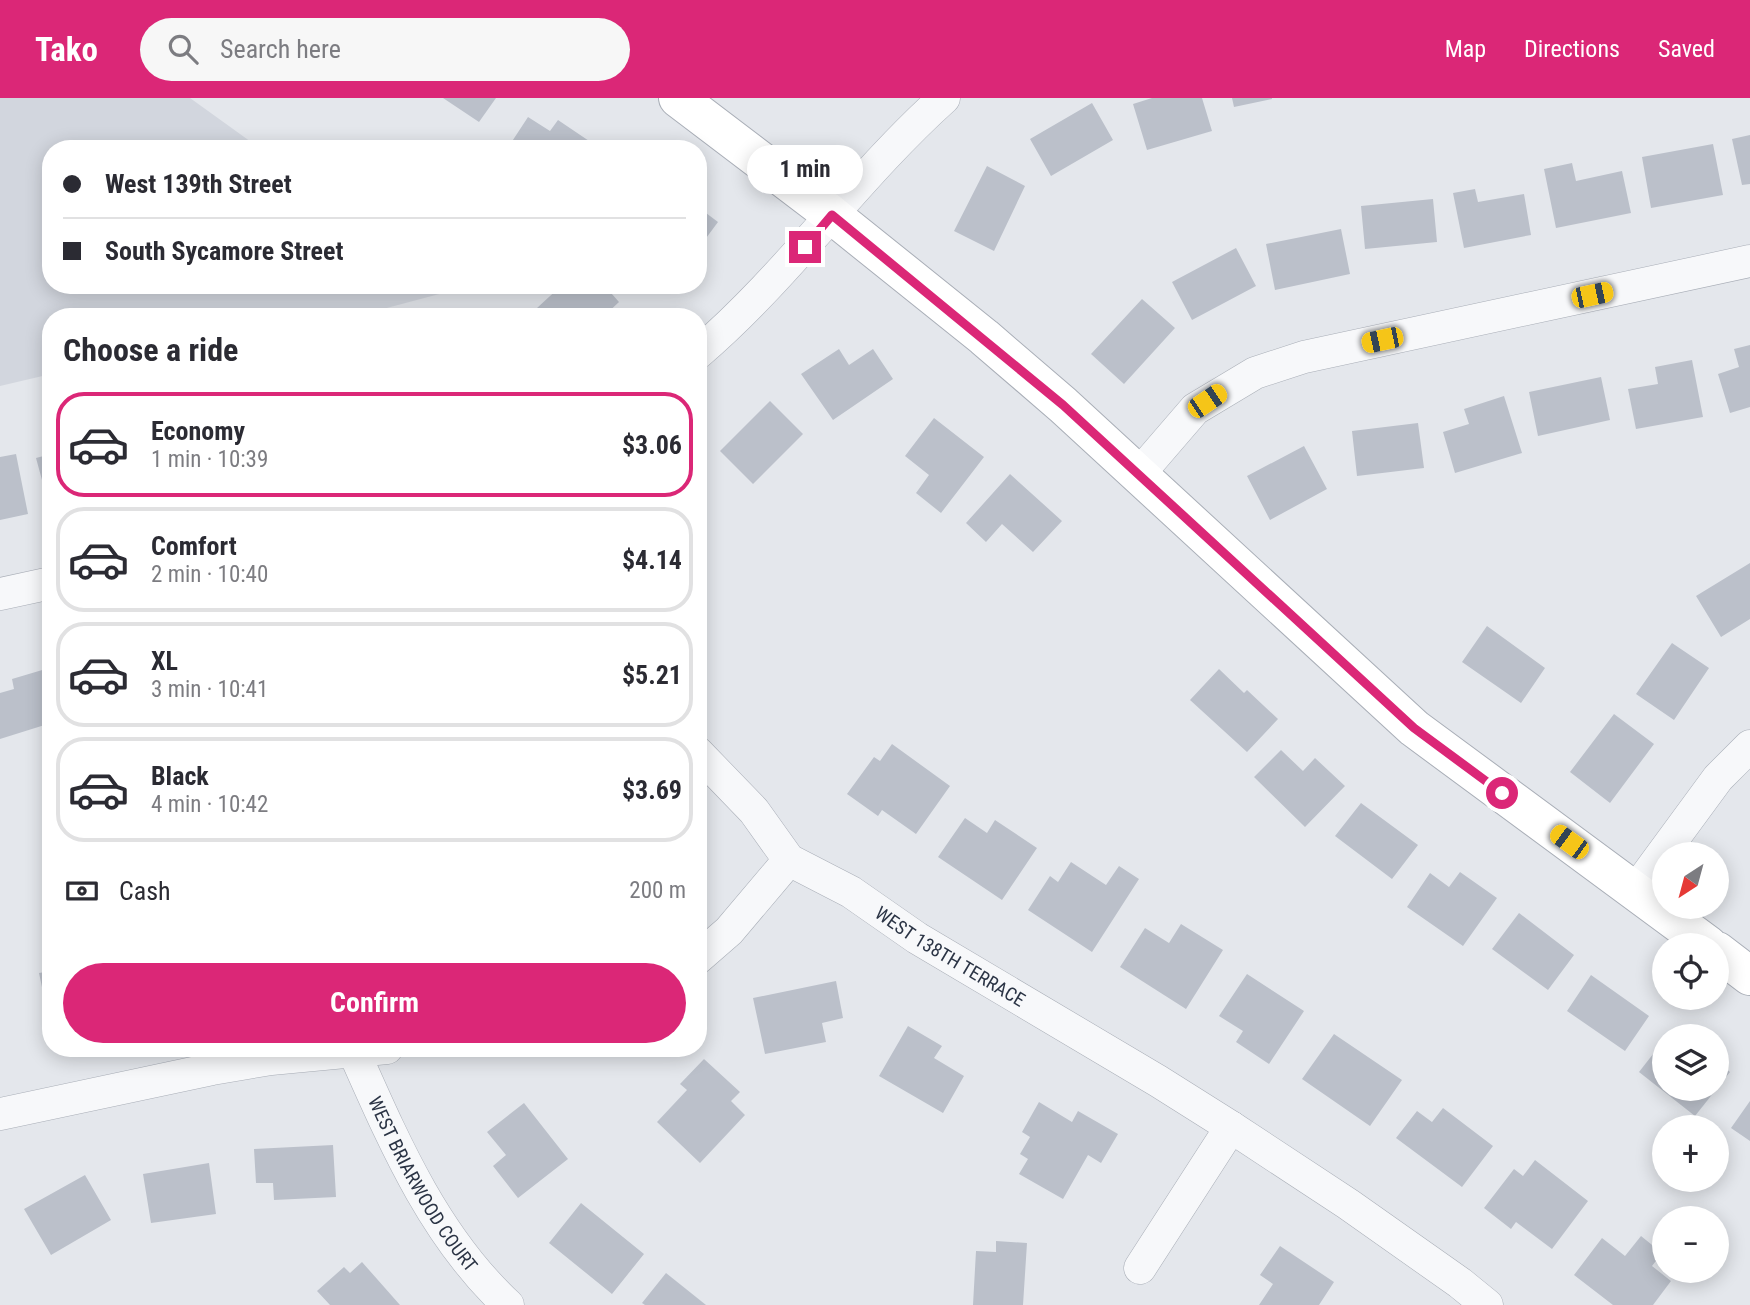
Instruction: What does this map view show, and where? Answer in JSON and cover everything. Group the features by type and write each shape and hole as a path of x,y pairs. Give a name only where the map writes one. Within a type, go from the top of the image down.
{"street":[{"path":"678,98 832,215 994,346 1139,474 1350,672 1414,728 1692,933"},
{"path":"707,344 791,263 905,133 944,98"},
{"path":"1139,474 1195,409 1255,373 1304,357 1750,261"},
{"path":"0,594 42,585"},
{"path":"1635,891 1718,778 1750,746"},
{"name":"WEST 138TH TERRACE","path":"707,762 754,811 789,860 851,892 917,938 1231,1127 1370,1220 1487,1305"},
{"path":"707,950 729,931 789,860"},
{"path":"1729,960 1750,976"},
{"path":"0,1114 224,1067 295,1057"},
{"name":"WEST BRIARWOOD COURT","path":"356,1057 415,1184 447,1234 508,1305"},
{"path":"1140,1268 1231,1127"}],"shaded area":[{"path":"0,98 190,98 248,140 42,140 42,294 439,294 387,308 42,308 42,376 0,386"}],"building":[{"path":"443,98 496,98 479,122"},
{"path":"1152,98 1202,98 1212,131 1147,150 1133,104"},
{"path":"1232,98 1272,98 1272,99 1234,107"},
{"path":"1092,103 1113,140 1051,176 1030,139"},
{"path":"528,117 550,131 558,120 588,140 513,140"},
{"path":"1750,135 1750,184 1742,185 1732,139"},
{"path":"1713,144 1723,195 1651,208 1642,157"},
{"path":"1572,163 1576,181 1622,171 1631,213 1556,228 1544,169"},
{"path":"987,166 1025,186 994,251 954,231"},
{"path":"1475,189 1478,202 1524,194 1531,235 1464,248 1453,193"},
{"path":"1433,199 1437,242 1365,249 1361,206"},
{"path":"707,214 718,222 707,237"},
{"path":"1341,229 1350,274 1275,290 1266,244"},
{"path":"1236,248 1256,286 1192,320 1172,282"},
{"path":"552,294 612,294 619,302 613,308 537,308"},
{"path":"1142,299 1175,328 1124,384 1091,354"},
{"path":"1750,345 1750,407 1730,413 1718,374 1739,367 1734,349"},
{"path":"839,349 849,365 873,349 893,379 833,420 801,374"},
{"path":"1692,360 1703,417 1636,429 1628,389 1658,384 1655,367"},
{"path":"1601,377 1610,420 1538,436 1529,392"},
{"path":"1504,396 1522,453 1455,473 1443,432 1469,424 1464,409"},
{"path":"770,401 803,434 753,484 720,451"},
{"path":"934,418 984,457 941,513 916,493 929,475 905,456"},
{"path":"1418,423 1424,468 1357,476 1352,431"},
{"path":"1304,446 1327,489 1270,520 1247,476"},
{"path":"16,454 28,514 0,520 0,457"},
{"path":"42,456 42,480 36,458"},
{"path":"1010,474 1062,521 1033,552 1002,524 986,542 966,523"},
{"path":"1750,563 1750,619 1721,637 1696,596"},
{"path":"1487,626 1545,668 1521,703 1462,662"},
{"path":"1672,643 1709,668 1674,720 1636,694"},
{"path":"1219,669 1244,693 1247,690 1278,719 1247,752 1190,700"},
{"path":"42,670 42,726 0,739 0,693 14,689 12,679"},
{"path":"1614,714 1654,744 1610,803 1570,772"},
{"path":"892,744 950,786 916,834 882,810 878,816 847,794 874,757 880,761"},
{"path":"1281,750 1303,771 1315,758 1345,786 1305,827 1254,777"},
{"path":"1361,803 1418,845 1392,879 1335,836"},
{"path":"965,818 987,833 995,820 1037,848 1002,900 938,857"},
{"path":"1071,862 1106,885 1119,866 1139,879 1092,952 1028,910 1050,876 1058,882"},
{"path":"1460,872 1497,898 1463,946 1407,907 1430,873 1449,887"},
{"path":"1519,913 1574,955 1548,990 1492,949"},
{"path":"1181,924 1223,950 1186,1009 1120,967 1145,928 1169,943"},
{"path":"1247,974 1304,1011 1269,1064 1236,1042 1243,1031 1219,1016"},
{"path":"1591,975 1649,1016 1625,1051 1567,1011"},
{"path":"836,981 843,1018 822,1023 826,1042 765,1054 753,998"},
{"path":"908,1026 942,1046 934,1058 964,1076 943,1113 879,1076"},
{"path":"1334,1034 1402,1080 1370,1126 1302,1079"},
{"path":"1652,1055 1652,1082 1639,1072"},
{"path":"704,1059 740,1092 731,1101 745,1115 700,1163 657,1122 687,1090 680,1084"},
{"path":"1676,1101 1707,1101 1694,1115"},
{"path":"1750,1101 1750,1141 1731,1128"},
{"path":"1039,1102 1072,1122 1078,1111 1118,1134 1101,1163 1088,1155 1063,1199 1019,1174 1028,1159 1020,1154 1030,1137 1022,1132"},
{"path":"524,1103 568,1159 518,1198 493,1166 506,1155 487,1132"},
{"path":"1443,1108 1493,1146 1462,1187 1396,1138 1417,1111 1432,1122"},
{"path":"333,1145 336,1197 274,1200 273,1183 256,1183 254,1149"},
{"path":"1535,1160 1588,1201 1552,1249 1516,1222 1511,1229 1484,1208 1514,1169 1523,1176"},
{"path":"209,1163 216,1214 151,1223 143,1174"},
{"path":"85,1175 111,1220 51,1255 24,1209"},
{"path":"581,1203 644,1254 612,1294 549,1243"},
{"path":"1641,1236 1652,1245 1652,1283 1670,1283 1653,1305 1613,1305 1574,1275 1602,1238 1625,1256"},
{"path":"996,1241 1027,1243 1023,1305 973,1305 976,1251 996,1252"},
{"path":"1280,1246 1334,1282 1319,1305 1259,1305 1273,1284 1260,1275"},
{"path":"362,1262 400,1305 330,1305 317,1291 344,1267 350,1273"},
{"path":"666,1273 706,1305 642,1303"}],"route":[{"path":"805,247 832,215 984,337 1063,405 1350,672 1414,728 1502,793"}]}
